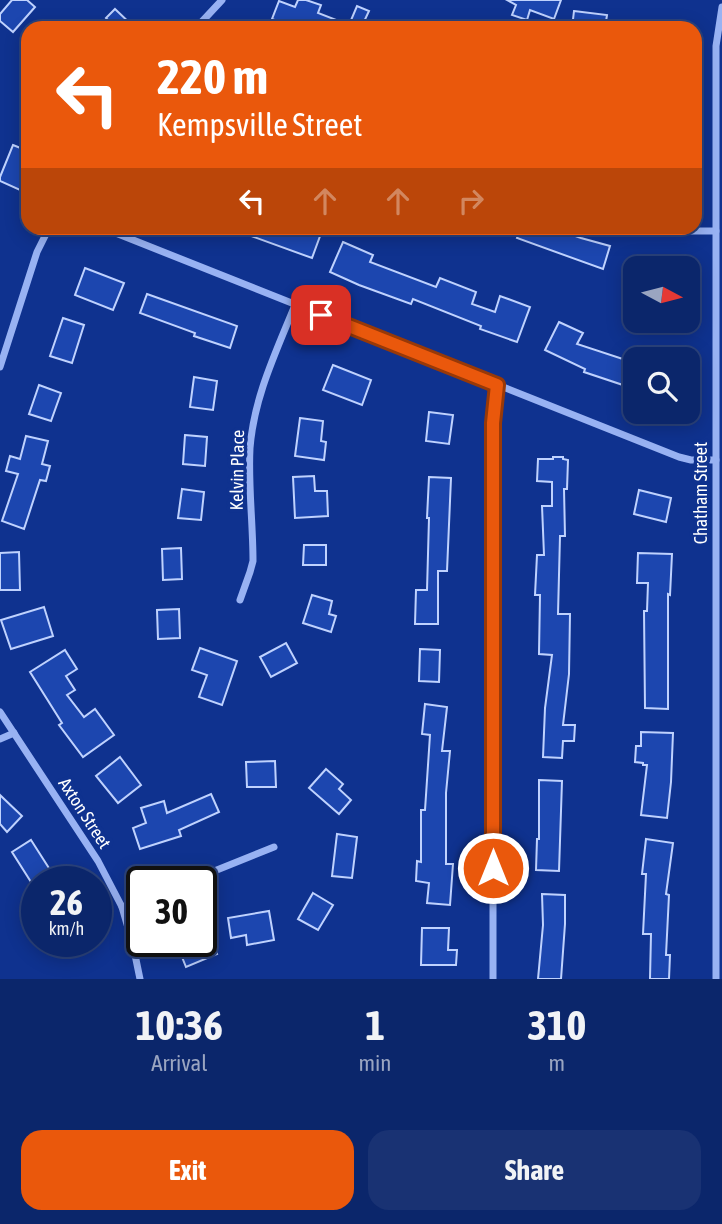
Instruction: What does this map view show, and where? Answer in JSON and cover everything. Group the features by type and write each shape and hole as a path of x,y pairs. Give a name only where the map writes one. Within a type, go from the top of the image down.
{"street":[{"path":"203,21 222,0"},
{"name":"Chatham Street","path":"716,979 719,955 716,46 722,7"},
{"path":"702,231 716,231"},
{"path":"0,367 2,353 45,235"},
{"path":"120,235 679,457 716,460"},
{"name":"Kelvin Place","path":"240,600 253,561 249,475 253,427 263,385 295,305"},
{"path":"493,979 493,423 497,385"},
{"name":"Axton Street","path":"0,712 99,861 122,907 140,979"},
{"path":"0,739 14,733"},
{"path":"217,870 274,847"},
{"path":"122,907 126,906"}],"building":[{"path":"12,0 27,0 35,7 13,32 0,21 0,14"},
{"path":"298,0 306,0 321,5 318,13 339,21 272,19 279,1 295,7"},
{"path":"507,0 561,0 554,19 530,10 527,20 512,15 516,5"},
{"path":"357,6 369,11 364,21 351,21"},
{"path":"115,9 128,21 109,21 106,18"},
{"path":"574,11 607,15 606,21 573,21"},
{"path":"13,145 21,148 20,190 0,181"},
{"path":"248,235 320,235 312,258"},
{"path":"518,235 573,235 610,246 603,269 517,238"},
{"path":"343,242 373,255 370,262 436,287 440,278 476,292 472,304 495,312 500,296 530,307 517,342 480,329 481,326 413,299 411,304 330,272"},
{"path":"85,268 124,283 113,310 75,295"},
{"path":"147,294 237,326 230,348 140,313"},
{"path":"63,318 84,325 72,363 50,356"},
{"path":"559,322 583,333 577,344 623,359 623,385 584,372 585,369 545,350"},
{"path":"333,365 371,380 362,405 323,390"},
{"path":"194,377 217,381 213,410 190,407"},
{"path":"39,385 61,393 51,421 29,414"},
{"path":"429,412 453,415 449,444 426,441"},
{"path":"300,418 323,421 321,441 326,442 324,460 295,456"},
{"path":"185,435 207,437 205,466 183,464"},
{"path":"26,436 48,441 42,464 50,466 46,481 40,480 24,529 2,521 18,474 6,471 10,456 20,459"},
{"path":"553,457 568,460 567,489 564,489 565,536 560,536 558,614 570,614 569,674 563,725 575,725 574,741 563,741 562,758 543,757 545,708 552,655 539,654 540,595 535,595 537,555 544,555 542,506 552,506 552,482 537,481 538,459"},
{"path":"314,476 315,491 327,491 328,516 295,518 293,477"},
{"path":"429,477 451,478 447,571 438,571 438,624 415,624 416,590 427,590"},
{"path":"182,489 204,492 201,520 178,518"},
{"path":"639,490 671,498 666,522 634,514"},
{"path":"304,545 326,545 326,565 303,565"},
{"path":"181,548 182,579 163,580 162,549"},
{"path":"19,552 20,590 0,590 0,553"},
{"path":"638,553 672,554 670,595 668,594 668,709 645,708 644,611 647,611 648,583 637,583"},
{"path":"312,595 332,601 329,614 336,616 331,632 303,623"},
{"path":"44,607 53,636 11,649 1,620"},
{"path":"179,609 180,638 158,639 157,610"},
{"path":"286,643 297,663 271,677 260,657"},
{"path":"200,648 237,661 222,705 199,697 207,675 192,670"},
{"path":"420,649 440,650 439,682 419,681"},
{"path":"65,650 77,669 66,676 75,690 67,695 84,717 95,709 114,735 83,757 59,725 62,723 30,672"},
{"path":"425,704 447,707 442,751 450,751 446,793 446,864 453,864 450,905 427,903 429,883 416,881 417,861 421,862 421,810 425,810 430,735 422,734"},
{"path":"641,732 673,733 667,818 641,815 647,765 635,762 636,746 641,746"},
{"path":"120,757 141,785 118,803 96,776"},
{"path":"275,761 276,787 247,787 246,762"},
{"path":"326,769 343,784 339,789 351,800 339,814 309,788"},
{"path":"539,780 562,781 559,871 536,870"},
{"path":"211,794 219,812 179,830 181,836 140,849 133,828 146,823 141,808 164,801 167,813"},
{"path":"0,795 22,816 7,832 0,824"},
{"path":"337,834 357,837 352,878 332,876"},
{"path":"646,839 673,843 666,894 669,895 666,955 670,955 669,979 650,979 651,934 643,934 646,874 642,874"},
{"path":"31,840 48,866 21,866 12,852"},
{"path":"313,893 333,905 318,930 298,919"},
{"path":"542,894 565,895 561,979 538,979 543,925"},
{"path":"269,911 274,940 247,945 246,935 231,938 228,918"},
{"path":"422,928 449,928 448,950 457,950 456,965 421,965"},
{"path":"182,957 210,957 186,967"}],"route":[{"path":"321,315 497,385 493,423 493,868"}]}
